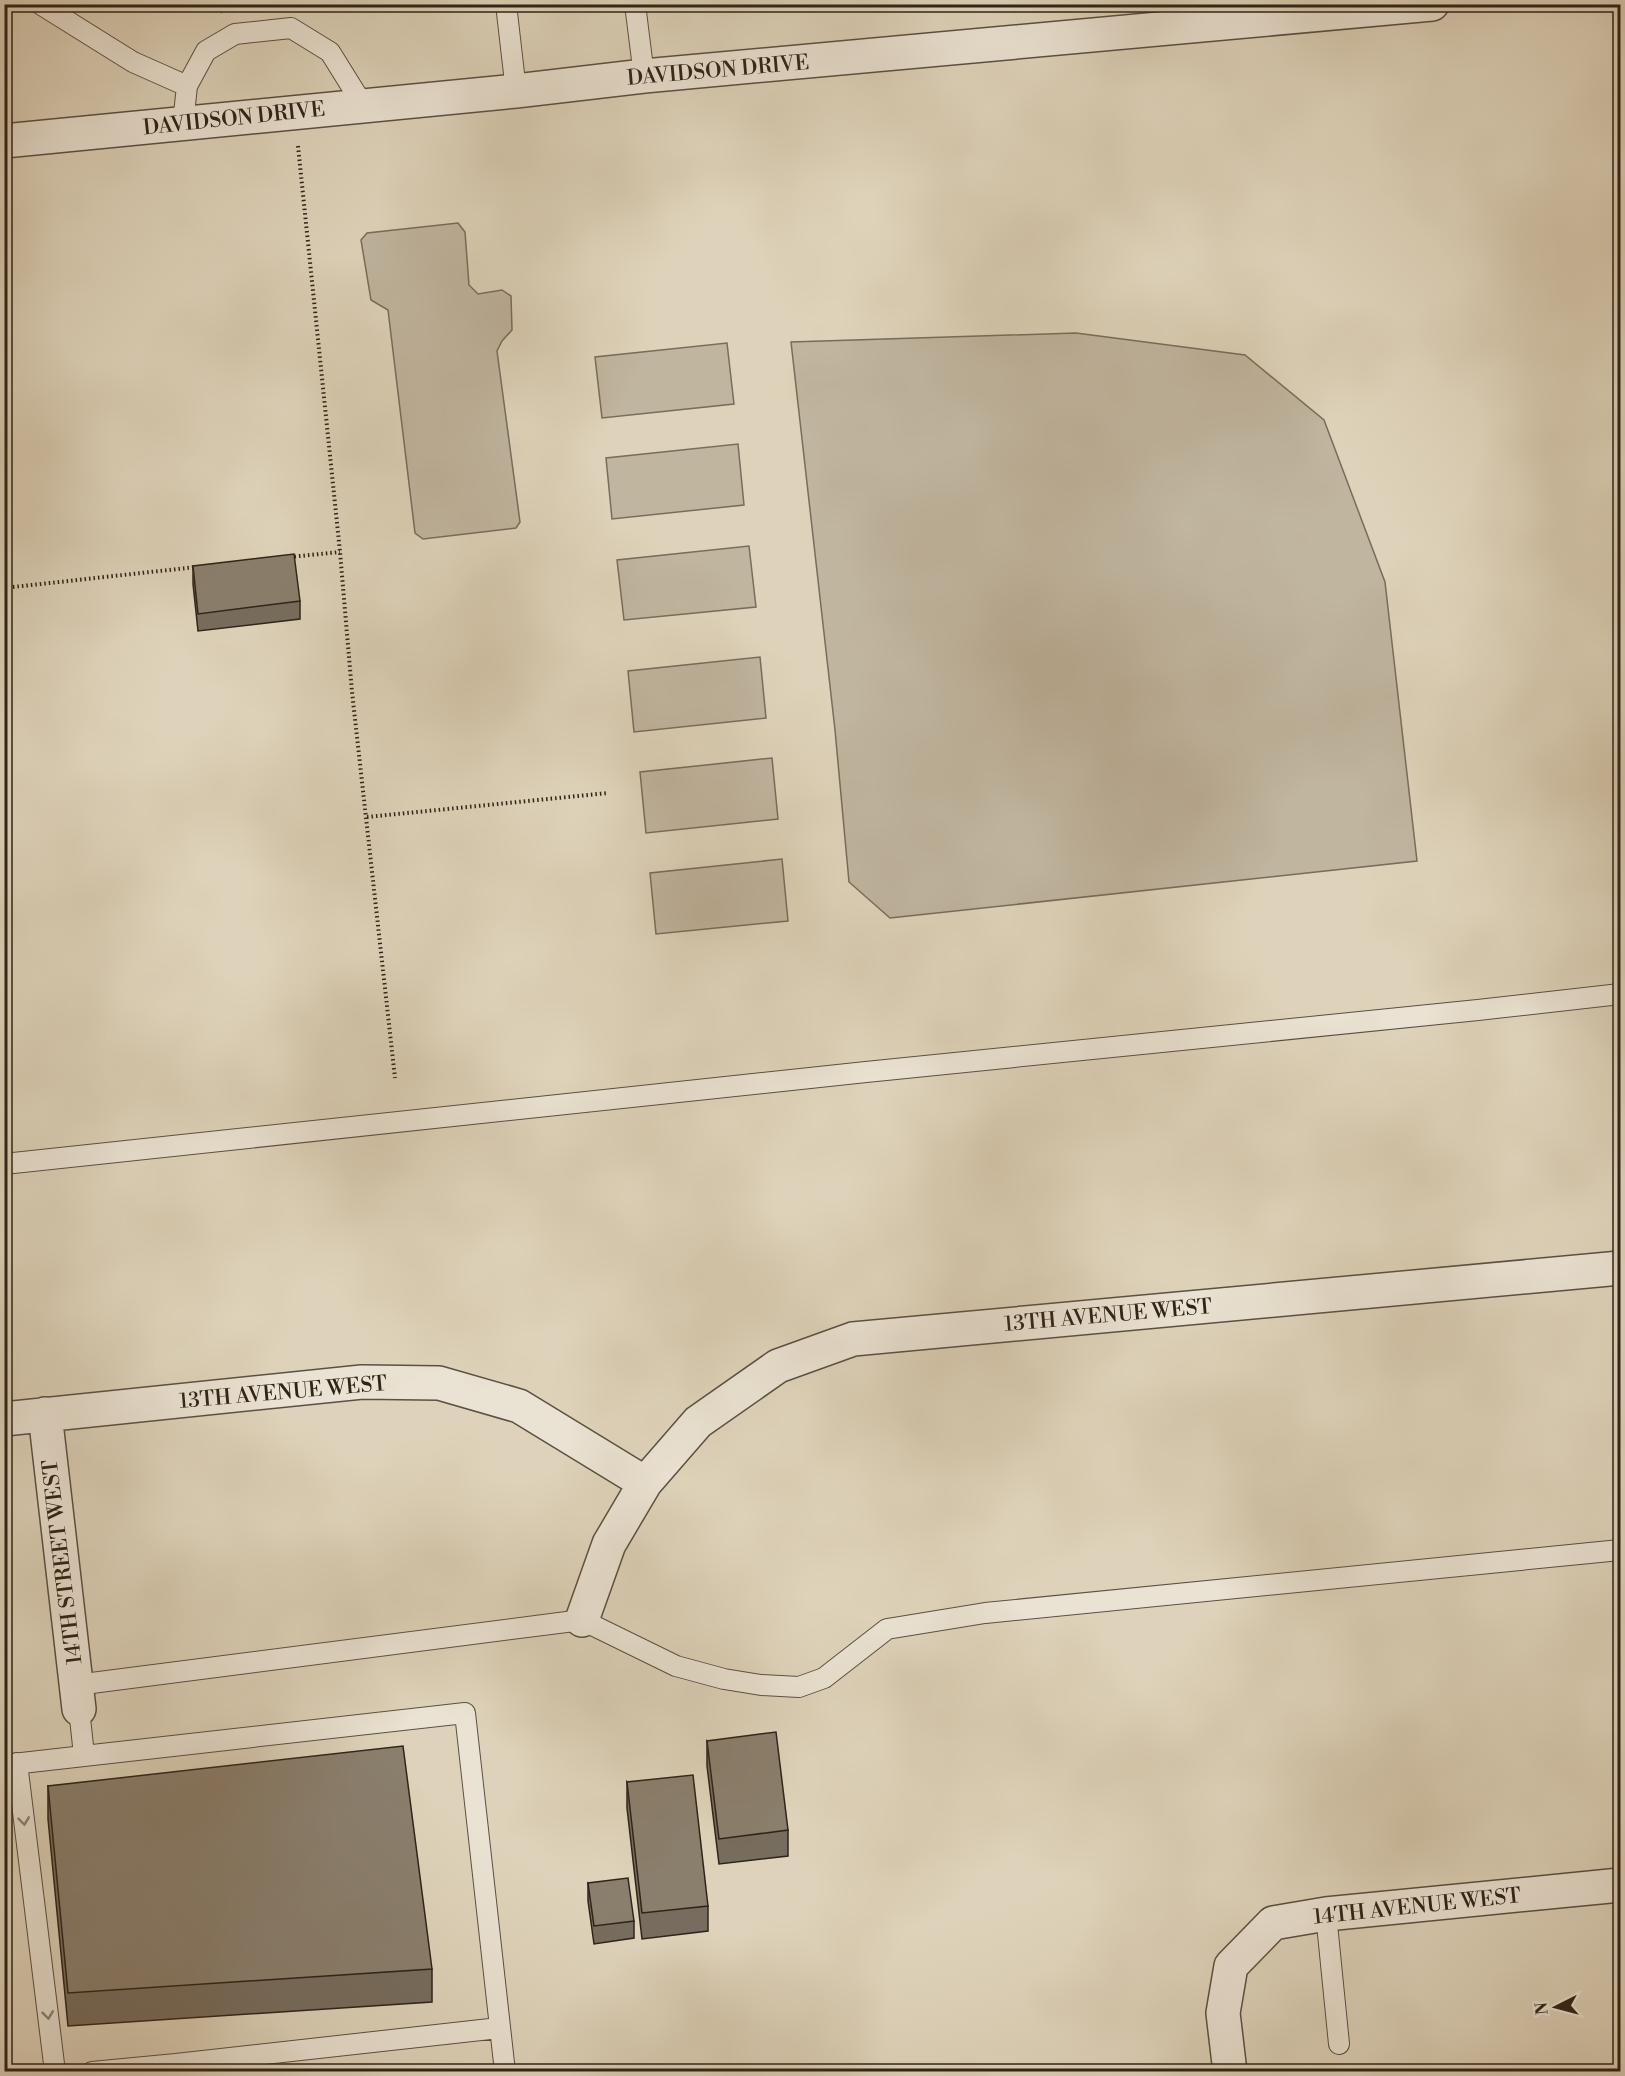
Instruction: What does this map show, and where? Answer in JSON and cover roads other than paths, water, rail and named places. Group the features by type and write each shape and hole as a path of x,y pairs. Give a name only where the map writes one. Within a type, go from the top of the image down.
{"street":[{"name":"DAVIDSON DRIVE","path":"4,141 516,91 644,76 1432,4"},
{"name":"13TH AVENUE WEST","path":"582,1620 609,1544 645,1483 698,1422 778,1366 853,1339 1620,1268"},
{"name":"13TH AVENUE WEST","path":"4,1419 362,1382 439,1383 519,1406 645,1483"},
{"name":"14TH STREET WEST","path":"45,1414 78,1697"},
{"name":"14TH AVENUE WEST","path":"1230,2072 1223,2013 1231,1966 1273,1923 1326,1914 1620,1885"}],"lane":[{"path":"40,4 133,62 188,86"},
{"path":"506,4 516,91"},
{"path":"635,4 644,76"},
{"path":"183,123 188,86 206,51 235,34 291,28 330,52 363,105"},
{"path":"4,1164 1620,994"},
{"path":"84,1755 78,1697 582,1620 676,1666 724,1679 761,1685 799,1687 824,1678 887,1629 985,1613 1620,1550"},
{"path":"55,2072 11,1764 465,1713 505,2072"},
{"path":"1326,1914 1338,2044"},
{"path":"92,2072 176,2068 499,2028"}]}
